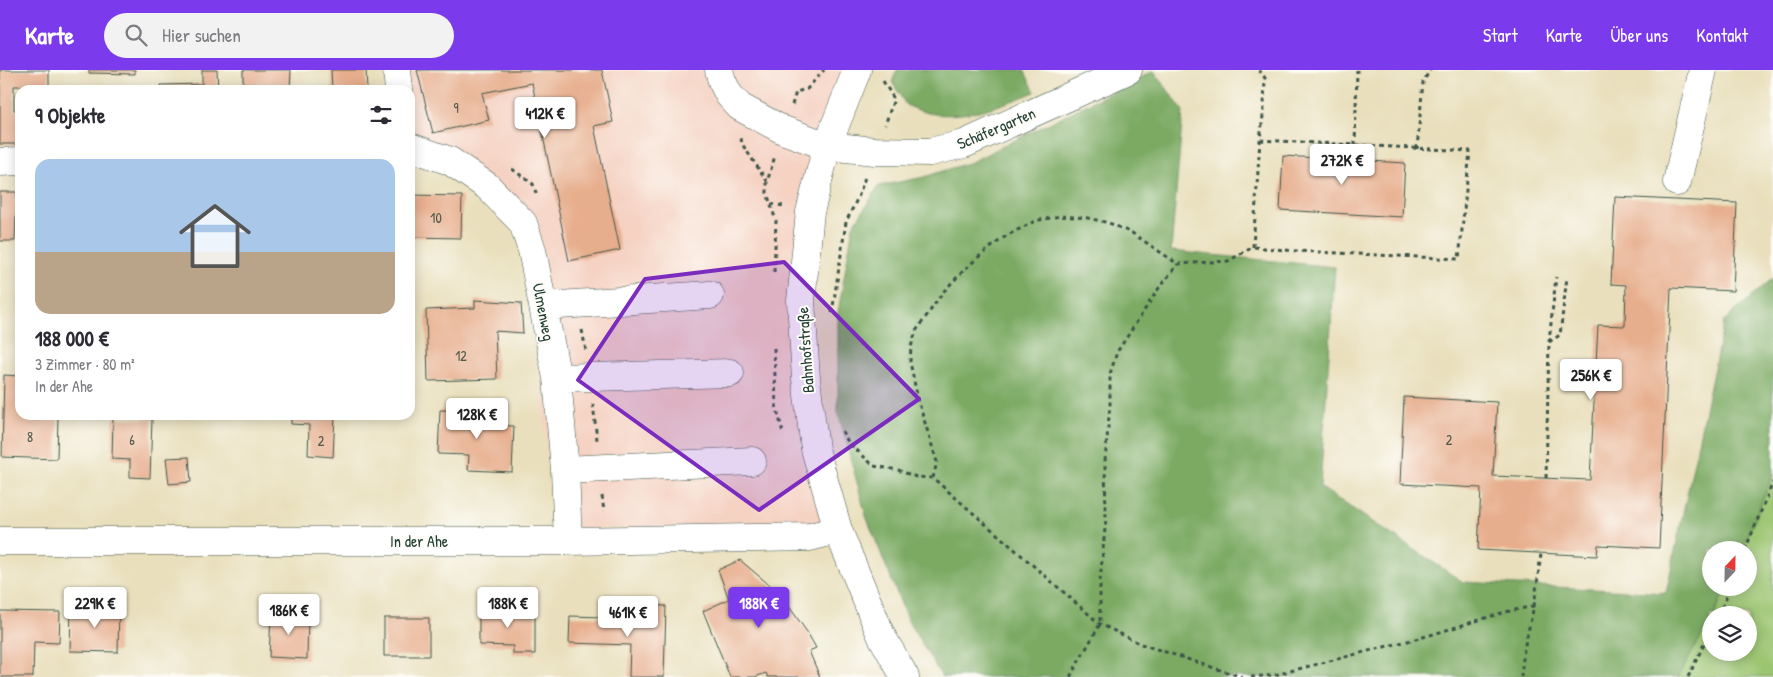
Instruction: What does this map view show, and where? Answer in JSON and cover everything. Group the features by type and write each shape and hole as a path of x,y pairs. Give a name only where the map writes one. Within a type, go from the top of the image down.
{"street":[{"path":"397,70 398,85"},
{"path":"719,70 729,95 740,107 783,130 827,146"},
{"name":"Bahnhofstraße","path":"857,70 827,146 810,212 801,301 806,379 815,449 838,530 881,635 905,677"},
{"name":"Schäfergarten","path":"827,146 875,151 930,152 964,144 1128,70"},
{"path":"1676,182 1703,70"},
{"name":"Ulmenweg","path":"415,149 450,161 487,186 523,223 532,250 557,378 565,470 568,541"},
{"path":"0,162 15,161"},
{"path":"544,306 710,295"},
{"path":"557,378 730,373"},
{"path":"565,470 752,461"},
{"name":"In der Ahe","path":"0,541 568,541 810,537 838,530"}],"path":[{"path":"783,130 796,92 807,89 824,70"},
{"path":"1253,247 1264,108 1264,78 1259,70"},
{"path":"1355,145 1357,70"},
{"path":"1417,149 1423,82 1430,70"},
{"path":"832,319 846,222 859,195 894,99 882,80 884,75"},
{"path":"740,107 742,144 767,182 767,193 771,204"},
{"path":"933,478 937,462 910,362 911,347 916,331 944,291 982,254 1006,236 1035,221 1060,216 1088,218 1109,223 1132,234 1178,264 1228,261 1253,247 1459,259 1470,151 1260,140"},
{"path":"1070,677 1100,624 1100,581 1106,518 1105,460 1110,405 1110,374 1117,352 1159,288 1178,264"},
{"path":"1546,478 1549,342 1556,277"},
{"path":"1549,342 1560,335 1567,277"},
{"path":"840,427 848,442 874,466 898,470 916,477 933,478 1100,624 1141,644 1242,677"},
{"path":"1749,541 1773,482"},
{"path":"1521,677 1524,649 1534,606 1541,554"},
{"path":"1252,677 1275,675 1427,636 1505,612 1534,606"},
{"path":"1688,677 1702,648"}],"highlighted area":[{"path":"784,262 919,399 759,510 578,380 645,279"}],"shaded area":[{"path":"397,70 857,70 801,301 838,530 555,528 523,206 415,146 415,85 407,85"}],"green space":[{"path":"897,70 1024,70 1035,92 996,106 969,113 942,115 928,113 906,105 892,82"},
{"path":"1154,71 1183,111 1171,251 1335,267 1320,487 1463,582 1666,593 1724,321 1773,278 1773,474 1746,541 1702,541 1702,596 1722,596 1718,606 1702,606 1702,635 1678,677 942,677 908,621 866,516 838,412 838,312 853,226 879,186 924,177 971,162"},
{"path":"1773,474 1773,677 1678,677 1702,635 1702,661 1757,661 1757,606 1718,606 1722,596 1758,596 1758,541 1746,541"}],"building":[{"path":"0,70 49,70 49,85 14,86 15,144 0,144"},
{"path":"89,70 135,70 135,74 89,73"},
{"path":"202,70 217,70 218,85 161,85 202,84"},
{"path":"243,70 291,70 290,85 243,85"},
{"path":"331,70 366,70 367,85 332,85"},
{"path":"417,70 602,70 613,122 594,126 620,250 569,261 532,83 482,93 489,120 433,133"},
{"path":"1283,156 1405,163 1402,217 1280,210"},
{"path":"0,192 15,192 15,241 0,241"},
{"path":"415,195 462,196 461,238 415,237"},
{"path":"1615,197 1737,203 1733,291 1671,288 1659,548 1598,545 1597,556 1478,550 1481,488 1400,484 1404,397 1497,402 1493,476 1590,480 1598,325 1625,326 1626,285 1611,284"},
{"path":"475,300 521,303 523,333 495,331 497,379 428,381 426,310 475,308"},
{"path":"4,375 15,376 15,420 58,420 57,459 2,457"},
{"path":"440,410 493,412 492,425 514,426 512,472 468,470 469,455 438,454"},
{"path":"113,420 152,420 150,478 130,477 130,460 112,459"},
{"path":"291,420 335,420 333,457 308,455 309,425 291,424"},
{"path":"189,457 191,482 169,484 166,458"},
{"path":"740,560 773,588 807,632 816,648 809,651 820,677 768,677 766,673 755,677 730,677 703,611 729,599 718,570"},
{"path":"638,605 666,606 664,677 629,677 630,645 569,643 570,616 638,618"},
{"path":"71,606 119,607 118,652 70,651"},
{"path":"479,608 535,608 535,654 513,654 513,646 479,645"},
{"path":"0,611 60,612 59,643 34,642 33,677 0,677"},
{"path":"271,614 308,615 307,659 269,657"},
{"path":"384,618 429,618 429,656 384,656"}]}
